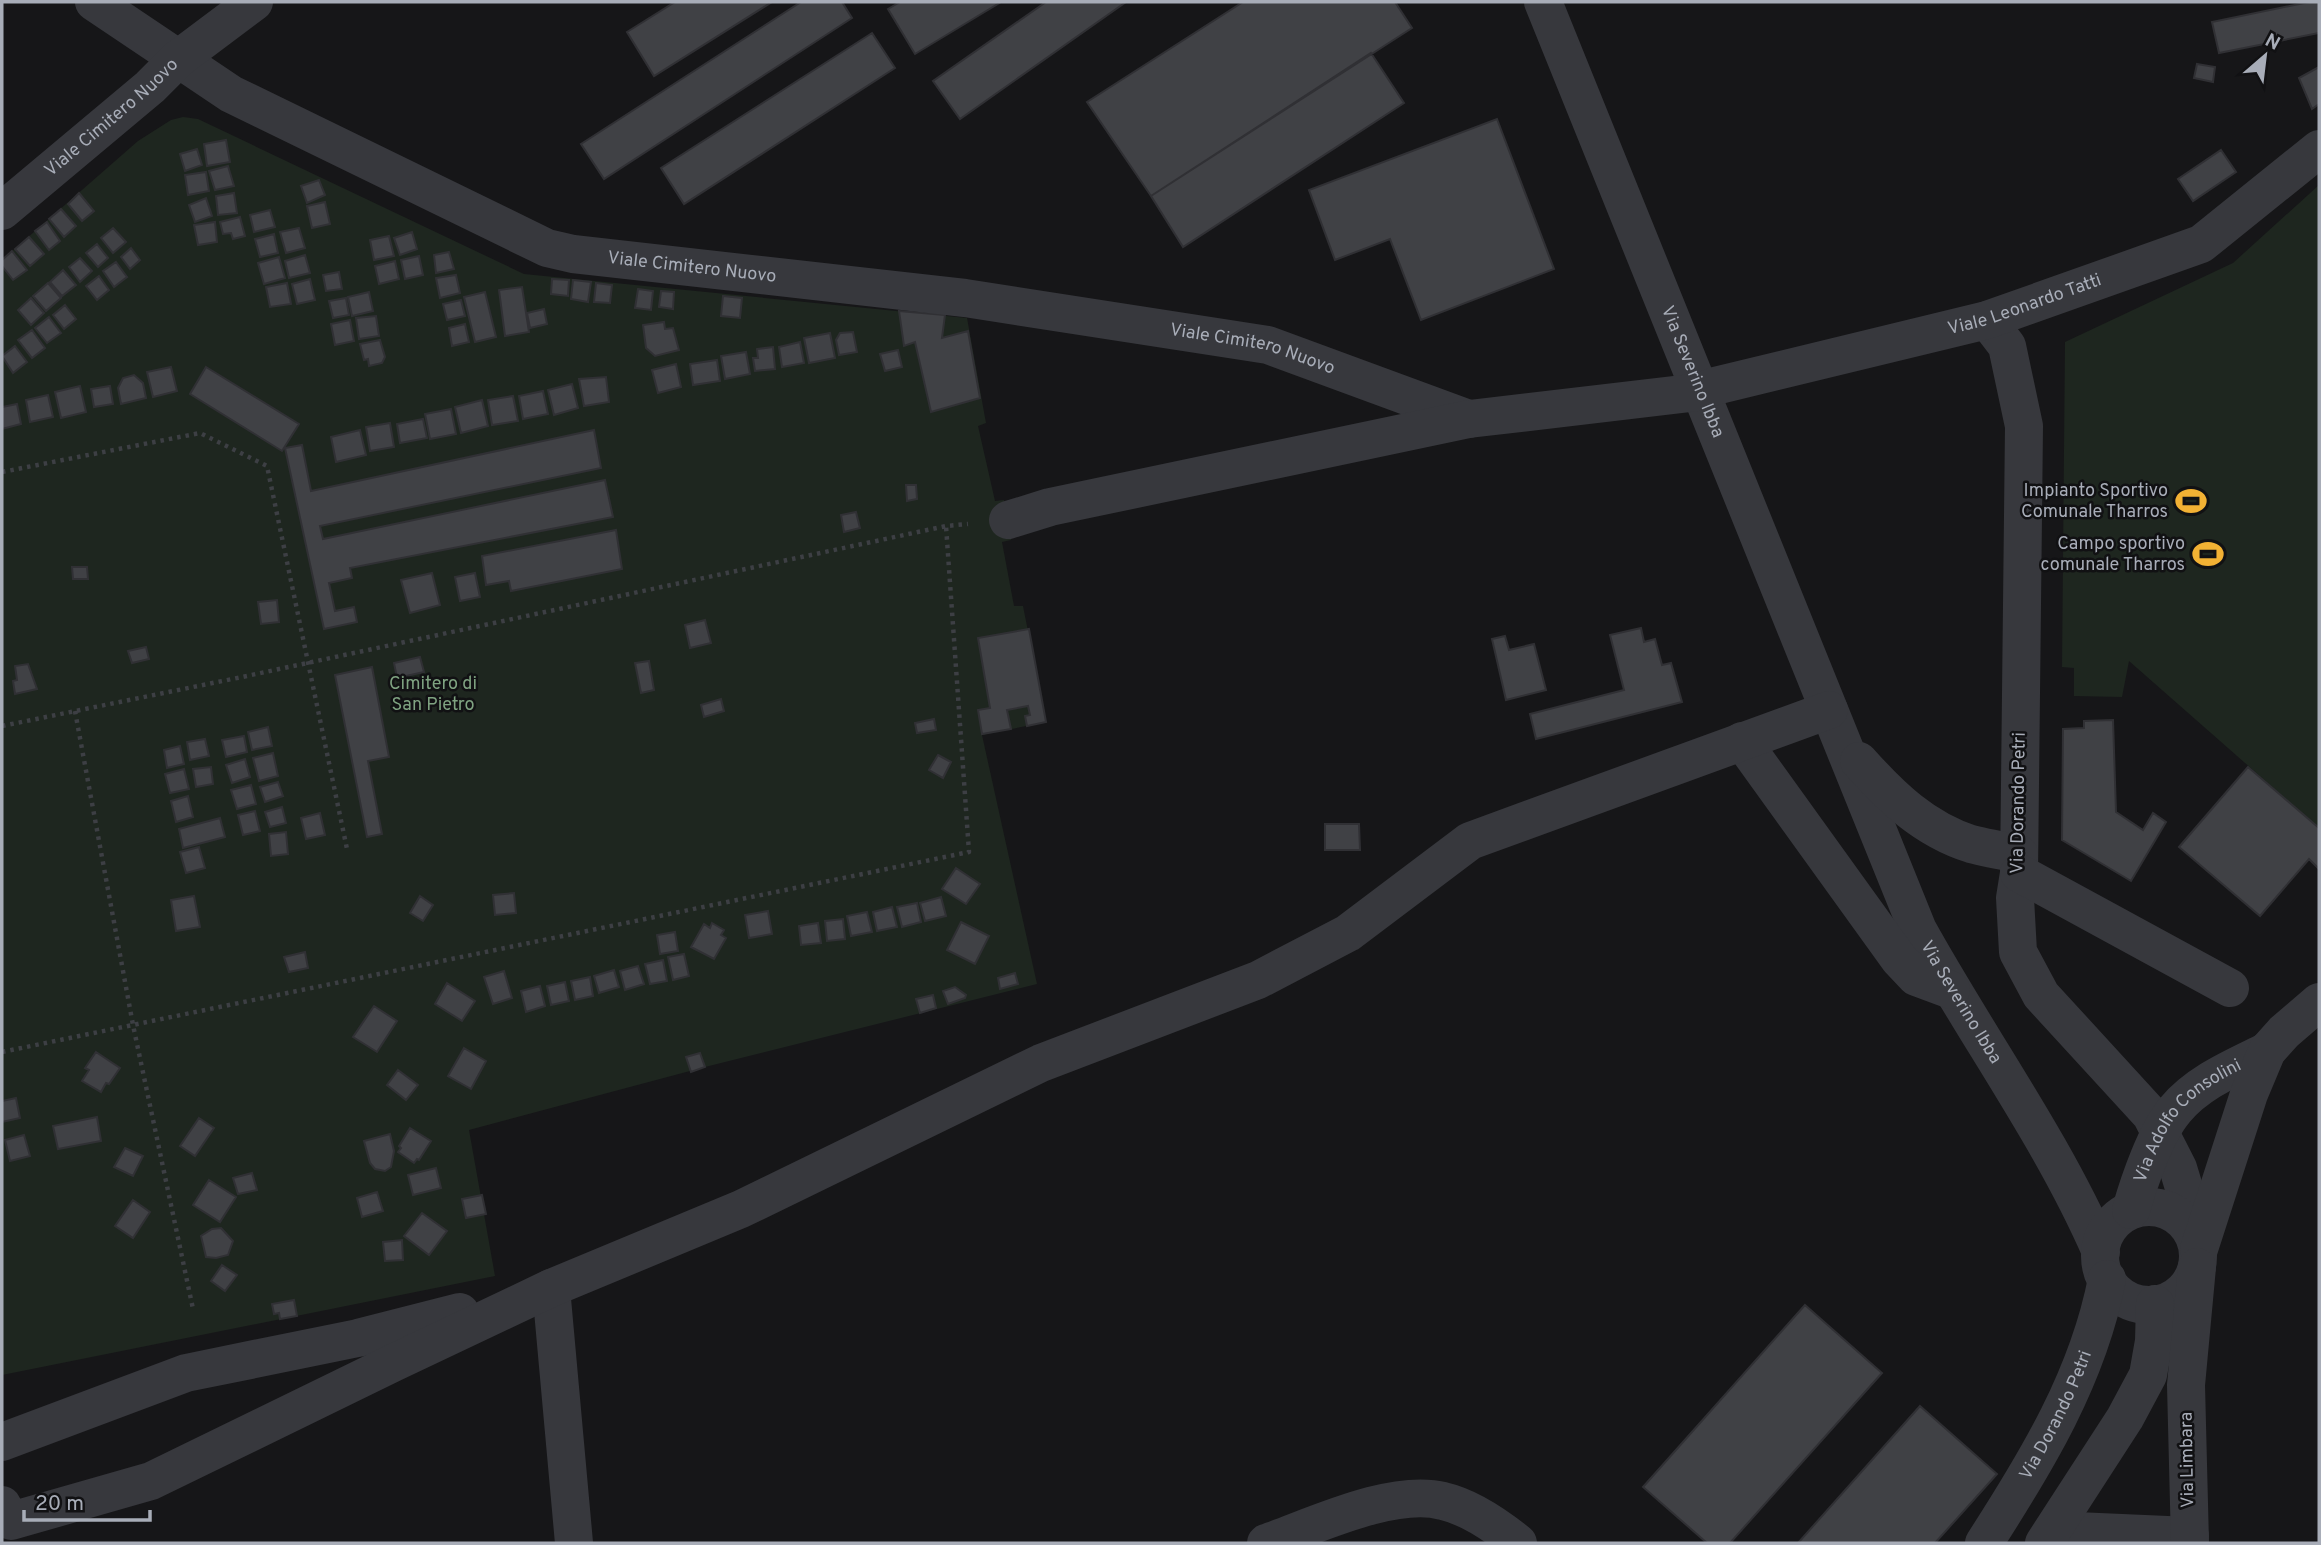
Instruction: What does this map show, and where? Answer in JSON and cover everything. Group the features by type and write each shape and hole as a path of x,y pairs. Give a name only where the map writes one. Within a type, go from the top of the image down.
{"street":[{"path":"94,2 178,59 254,2"},
{"name":"Via Severino Ibba","path":"1543,2 1918,930 2081,1207 2104,1266"},
{"name":"Viale Cimitero Nuovo","path":"2,211 150,86 178,59 231,94 547,248 573,254 965,298 1268,345 1469,419"},
{"name":"Viale Leonardo Tatti","path":"1699,392 1987,320 2200,244 2319,149"},
{"name":"Via Dorando Petri","path":"1987,320 2007,346 2024,426 2019,863 2015,898 2018,952 2041,995 2151,1115 2178,1168 2191,1211 2197,1252"},
{"name":"Viale Cimitero Nuovo","path":"1008,520 1050,507 1469,419 1699,392"},
{"path":"2,1505 11,1521 151,1481 551,1288 741,1209 1041,1063 1258,980 1348,933 1470,841 1742,741 1835,726"},
{"name":"Via Severino Ibba","path":"1835,726 1889,796 1928,825 2019,863 2230,988"},
{"path":"1742,741 1899,959 1916,977 1951,990"},
{"name":"Via Adolfo Consolini","path":"2197,1252 2249,1094 2267,1051 2284,1032 2319,1002"},
{"name":"Via Adolfo Consolini","path":"2131,1210 2137,1187 2160,1134 2175,1110 2216,1077 2267,1051"},
{"path":"2146,1207 2168,1211 2187,1224 2197,1252 2191,1282 2181,1293 2159,1303 2141,1304 2115,1291 2104,1266 2103,1239 2118,1218 2131,1210 2146,1207"},
{"name":"Via Limbara","path":"2049,1537 2190,1540 2186,1385 2197,1252"},
{"name":"Via Dorando Petri","path":"1983,1543 2027,1476 2071,1393 2100,1317 2104,1266"},
{"path":"2,1442 186,1373 358,1338 551,1288"},
{"path":"551,1288 574,1543"},
{"path":"2049,1537 2125,1418 2148,1375 2159,1303"},
{"name":"Via Limbara","path":"2159,1303 2186,1385"},
{"path":"1266,1543 1390,1500 1412,1498 1442,1501 1475,1514 1518,1543"}],"path":[{"path":"2,472 200,433 267,466 347,849"},
{"path":"2,726 946,526 1008,520"},
{"path":"2,1052 969,852 946,526"},
{"path":"75,711 133,1025 193,1308"}],"green space":[{"name":"Cimitero di San Pietro","path":"183,117 198,119 524,274 967,318 986,423 978,426 995,501 1004,500 1011,540 1002,542 1014,606 1023,606 1046,722 982,735 1037,984 705,1067 469,1130 495,1276 2,1375 2,260 138,141 171,120"},
{"name":"Impianto Sportivo Comunale Tharros","path":"2319,185 2319,828 2129,661 2122,697 2074,696 2074,668 2062,667 2065,342 2233,263"}],"building":[{"path":"675,2 772,2 654,76 627,32"},
{"path":"801,2 842,2 852,18 604,179 581,144"},
{"path":"900,2 1001,2 915,54 888,9"},
{"path":"1046,2 1126,2 960,119 933,81"},
{"path":"1243,2 1395,2 1412,28 1151,196 1087,102"},
{"path":"2319,2 2319,33 2219,53 2212,22"},
{"path":"872,33 895,68 684,204 661,168"},
{"path":"1371,53 1404,103 1183,247 1151,196"},
{"path":"2197,64 2215,67 2213,82 2194,78"},
{"path":"2319,67 2319,104 2312,109 2299,78"},
{"path":"1497,119 1554,269 1421,320 1390,239 1335,260 1309,190"},
{"path":"226,140 230,162 207,166 204,144"},
{"path":"197,149 202,165 185,171 180,154"},
{"path":"2221,150 2236,172 2193,201 2178,179"},
{"path":"228,166 234,186 215,190 209,171"},
{"path":"206,172 209,191 188,195 185,175"},
{"path":"319,180 325,195 307,203 301,186"},
{"path":"79,193 94,211 82,221 68,204"},
{"path":"234,193 237,213 218,215 216,196"},
{"path":"206,198 212,216 195,222 189,205"},
{"path":"325,202 330,224 312,228 307,206"},
{"path":"61,209 76,226 64,237 49,219"},
{"path":"270,210 275,227 254,232 250,215"},
{"path":"240,217 245,236 233,239 231,233 223,234 220,222"},
{"path":"47,222 60,241 49,250 35,231"},
{"path":"215,222 217,242 198,245 194,225"},
{"path":"113,228 126,242 113,253 101,238"},
{"path":"299,228 305,248 286,253 280,232"},
{"path":"412,232 417,249 400,255 394,238"},
{"path":"274,234 278,253 260,257 255,239"},
{"path":"389,236 394,256 374,260 370,240"},
{"path":"29,237 44,254 30,266 15,249"},
{"path":"97,244 108,258 98,267 86,253"},
{"path":"131,248 140,260 130,269 121,257"},
{"path":"12,251 27,270 13,280 2,266 2,260"},
{"path":"449,252 454,269 436,273 434,255"},
{"path":"305,255 310,273 289,278 285,261"},
{"path":"419,256 423,275 405,279 401,260"},
{"path":"279,257 285,278 264,284 258,263"},
{"path":"80,258 92,271 80,282 69,267"},
{"path":"395,261 399,279 379,284 375,266"},
{"path":"116,262 127,277 114,287 103,271"},
{"path":"63,270 76,285 62,296 50,282"},
{"path":"339,272 342,289 326,291 323,275"},
{"path":"456,275 460,293 440,298 436,278"},
{"path":"99,276 109,290 97,300 86,286"},
{"path":"310,279 315,300 297,304 292,284"},
{"path":"552,279 569,280 568,296 551,294"},
{"path":"573,280 591,282 588,302 571,299"},
{"path":"48,283 61,298 46,311 33,296"},
{"path":"287,283 291,304 270,307 266,287"},
{"path":"596,283 612,285 610,303 594,302"},
{"path":"522,287 529,332 505,336 499,290"},
{"path":"638,289 653,291 651,310 635,308"},
{"path":"661,291 674,292 673,309 659,307"},
{"path":"369,292 373,311 352,316 348,297"},
{"path":"485,292 496,337 475,342 464,297"},
{"path":"723,296 742,298 740,318 721,316"},
{"path":"31,298 44,313 31,325 18,310"},
{"path":"346,298 349,315 333,318 329,301"},
{"path":"461,300 465,316 447,320 443,304"},
{"path":"65,305 76,319 64,329 53,315"},
{"path":"544,309 547,324 530,328 527,313"},
{"path":"899,311 945,315 942,338 968,331 980,398 931,412 915,342 904,346"},
{"path":"376,316 379,336 359,339 356,318"},
{"path":"49,317 61,333 47,343 35,328"},
{"path":"350,320 354,341 335,345 331,324"},
{"path":"664,322 665,329 673,328 679,350 655,356 646,348 643,325"},
{"path":"465,324 469,342 452,346 449,328"},
{"path":"32,330 45,348 32,358 18,340"},
{"path":"853,332 857,352 839,355 836,340 840,333"},
{"path":"830,333 835,358 809,363 804,338"},
{"path":"380,340 385,357 382,363 369,366 368,359 364,360 360,344"},
{"path":"800,342 804,363 782,367 779,347"},
{"path":"15,346 27,362 13,373 2,356"},
{"path":"773,347 775,369 755,371 753,358 758,358 757,349"},
{"path":"898,350 902,367 885,371 880,354"},
{"path":"746,352 750,374 725,379 721,356"},
{"path":"717,360 720,381 693,385 690,364"},
{"path":"676,364 681,387 658,393 652,370"},
{"path":"171,367 177,391 153,397 147,372"},
{"path":"206,367 299,424 282,451 190,394"},
{"path":"134,375 143,383 146,398 121,404 118,388 123,378"},
{"path":"606,377 609,402 584,406 579,379"},
{"path":"572,384 578,408 554,415 548,390"},
{"path":"80,386 86,412 61,418 55,392"},
{"path":"110,386 113,404 94,407 91,389"},
{"path":"543,391 548,414 523,419 519,396"},
{"path":"48,395 53,417 30,422 26,400"},
{"path":"513,396 518,421 492,425 488,400"},
{"path":"482,400 488,426 461,433 455,407"},
{"path":"17,404 21,424 2,429 2,407"},
{"path":"451,409 456,434 430,439 425,414"},
{"path":"423,419 427,438 400,443 397,424"},
{"path":"390,423 394,447 370,451 366,427"},
{"path":"360,430 366,455 336,462 331,437"},
{"path":"594,430 601,468 320,526 323,539 605,480 613,517 350,568 352,578 329,583 335,611 354,607 357,622 324,629 285,448 302,445 311,491"},
{"path":"906,485 916,485 917,499 907,501"},
{"path":"856,512 860,528 844,532 841,515"},
{"path":"616,530 622,569 511,591 509,581 486,585 482,556"},
{"path":"72,567 87,567 88,579 73,579"},
{"path":"432,573 440,605 410,613 401,580"},
{"path":"475,573 480,597 460,601 455,577"},
{"path":"277,600 279,622 261,624 258,602"},
{"path":"705,620 711,643 690,648 685,625"},
{"path":"1641,628 1644,642 1655,639 1662,665 1671,663 1682,702 1536,739 1530,714 1624,690 1610,635"},
{"path":"1029,629 1046,722 1027,726 1025,716 1030,715 1028,706 1007,710 1011,729 982,734 978,710 990,708 978,638"},
{"path":"1505,636 1509,650 1534,644 1546,690 1506,700 1492,639"},
{"path":"146,647 149,659 132,663 128,651"},
{"path":"420,657 424,672 397,678 394,663"},
{"path":"649,661 654,690 641,693 635,663"},
{"path":"28,664 37,689 15,694 15,666"},
{"path":"372,667 389,757 368,761 382,834 367,837 335,675"},
{"path":"721,699 724,711 704,717 701,705"},
{"path":"934,719 936,730 917,733 915,723"},
{"path":"2113,720 2116,812 2143,830 2153,813 2166,822 2131,881 2062,840 2063,729 2084,728 2084,721"},
{"path":"268,727 272,746 252,750 248,732"},
{"path":"244,736 247,752 226,757 222,740"},
{"path":"205,739 209,756 190,760 187,742"},
{"path":"180,746 184,764 167,768 164,750"},
{"path":"273,753 278,776 259,781 253,758"},
{"path":"938,755 951,762 943,778 929,770"},
{"path":"245,759 250,777 232,783 226,765"},
{"path":"211,767 213,784 196,787 193,769"},
{"path":"2248,767 2319,828 2319,869 2309,859 2260,916 2179,847"},
{"path":"184,769 189,789 170,793 165,774"},
{"path":"278,782 283,796 265,802 260,787"},
{"path":"251,785 256,804 237,809 231,790"},
{"path":"188,796 193,817 176,822 171,801"},
{"path":"282,807 286,823 270,827 265,812"},
{"path":"255,811 260,831 243,835 238,815"},
{"path":"320,813 325,835 306,839 301,818"},
{"path":"220,818 225,837 183,848 179,829"},
{"path":"1325,824 1359,824 1360,850 1325,850"},
{"path":"286,832 288,854 271,856 269,834"},
{"path":"199,847 205,868 186,873 180,852"},
{"path":"956,868 980,884 966,904 942,889"},
{"path":"514,893 516,913 495,915 493,895"},
{"path":"194,896 200,927 176,931 171,900"},
{"path":"420,896 433,905 423,921 410,913"},
{"path":"941,897 946,916 925,921 920,903"},
{"path":"917,903 921,922 902,927 897,907"},
{"path":"892,907 897,927 877,931 873,912"},
{"path":"768,911 772,934 749,938 745,915"},
{"path":"867,912 872,932 851,936 847,916"},
{"path":"843,919 845,939 827,941 825,921"},
{"path":"961,922 989,936 975,964 947,950"},
{"path":"712,923 724,930 721,935 726,938 714,959 691,947 704,924 710,928"},
{"path":"818,923 821,943 801,945 799,926"},
{"path":"675,932 678,951 660,954 657,935"},
{"path":"305,952 308,968 289,972 284,957"},
{"path":"684,954 689,976 673,980 668,957"},
{"path":"663,960 667,981 650,984 645,964"},
{"path":"638,966 644,984 625,990 620,971"},
{"path":"614,970 619,987 599,993 594,976"},
{"path":"504,971 512,998 493,1004 484,977"},
{"path":"1015,973 1018,984 1000,989 998,978"},
{"path":"590,977 593,996 575,1000 571,981"},
{"path":"565,982 569,1001 551,1005 547,986"},
{"path":"447,983 475,1001 462,1021 435,1004"},
{"path":"540,986 545,1006 526,1012 521,991"},
{"path":"955,987 966,995 965,998 948,1004 943,991"},
{"path":"933,995 936,1008 920,1013 916,999"},
{"path":"374,1006 397,1021 377,1052 353,1037"},
{"path":"464,1048 486,1061 471,1089 448,1076"},
{"path":"96,1052 120,1068 101,1092 82,1081 89,1070 85,1068"},
{"path":"700,1053 705,1067 691,1072 686,1057"},
{"path":"398,1070 418,1085 406,1100 387,1085"},
{"path":"16,1098 20,1118 2,1122 2,1101"},
{"path":"97,1117 101,1141 58,1149 53,1126"},
{"path":"199,1118 214,1128 195,1156 180,1146"},
{"path":"410,1128 431,1141 419,1160 414,1163 398,1152"},
{"path":"390,1134 394,1151 391,1167 385,1171 375,1169 370,1163 364,1141"},
{"path":"24,1135 30,1156 10,1161 5,1140"},
{"path":"125,1148 143,1156 133,1176 114,1167"},
{"path":"436,1168 441,1188 413,1195 408,1175"},
{"path":"252,1173 257,1190 238,1194 233,1178"},
{"path":"209,1180 236,1197 220,1222 193,1205"},
{"path":"377,1192 383,1211 362,1217 357,1198"},
{"path":"482,1195 486,1214 466,1218 462,1199"},
{"path":"133,1200 150,1212 133,1238 115,1226"},
{"path":"422,1213 447,1231 429,1255 404,1236"},
{"path":"221,1228 233,1241 228,1255 206,1257 201,1236 212,1229"},
{"path":"402,1240 403,1260 385,1261 383,1242"},
{"path":"222,1265 237,1275 225,1291 211,1281"},
{"path":"294,1300 297,1316 280,1319 279,1313 274,1314 272,1304"},
{"path":"1805,1305 1882,1373 1730,1543 1707,1543 1643,1487"},
{"path":"1920,1406 1997,1474 1935,1543 1798,1543"}],"place":[{"name":"Impianto Sportivo Comunale Tharros","path":"2191,501"},
{"name":"Campo sportivo comunale Tharros","path":"2208,554"}]}
